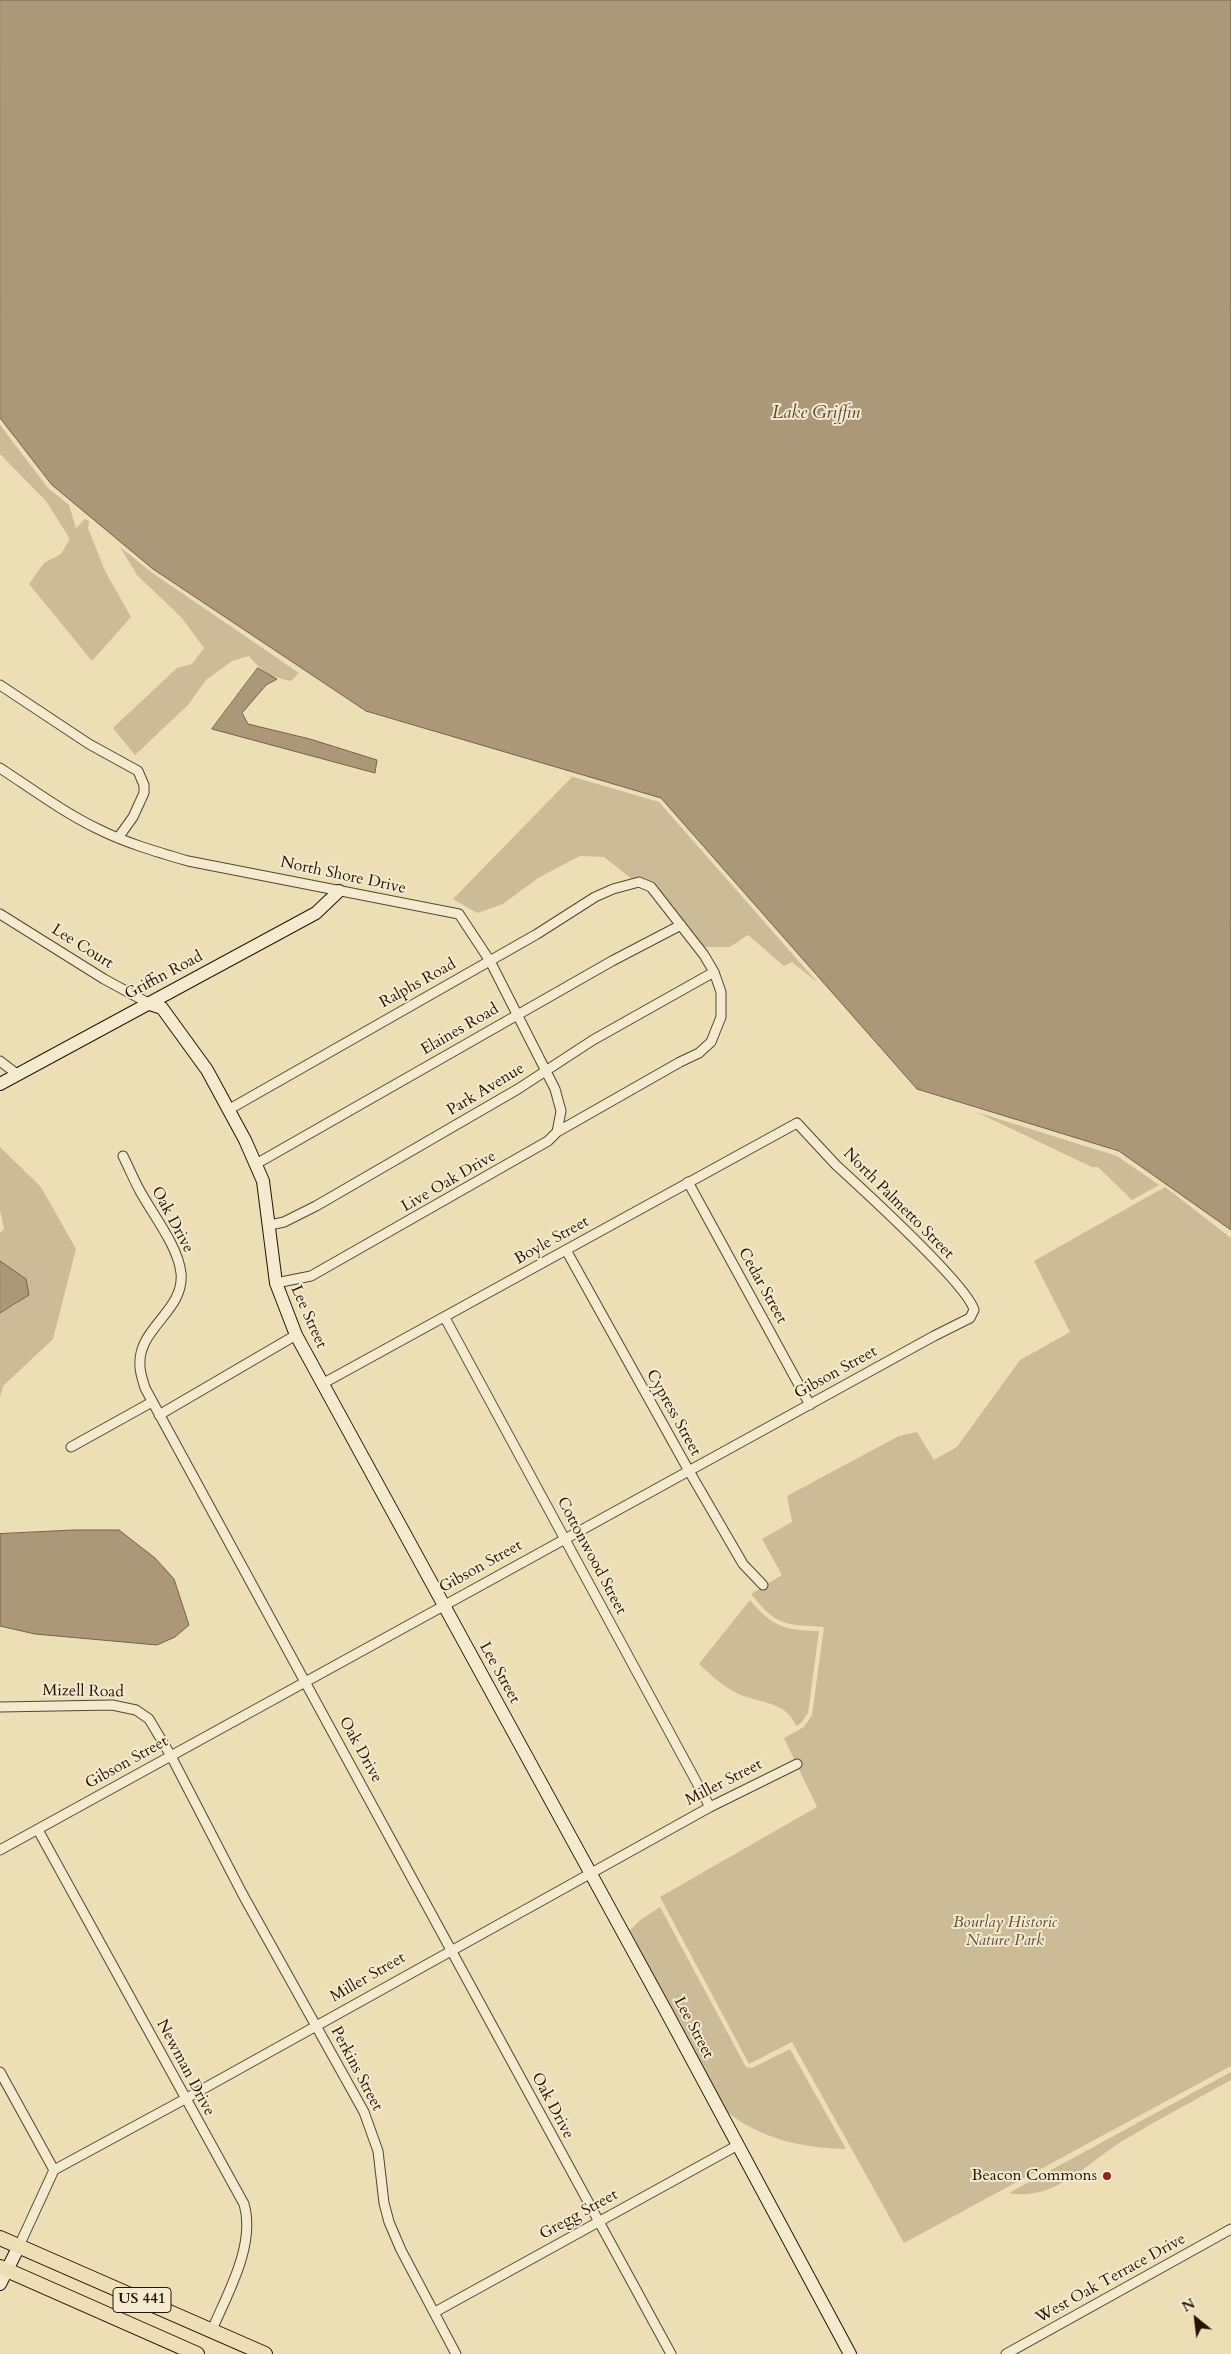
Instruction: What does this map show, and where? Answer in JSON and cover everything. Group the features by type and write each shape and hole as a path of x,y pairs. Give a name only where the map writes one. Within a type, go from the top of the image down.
{"main road":[{"name":"US 441","path":"0,2238 265,2354"},
{"name":"US 441","path":"3,2268 197,2354"}],"street":[{"path":"0,685 89,744 138,771 142,777 144,793 133,818 118,838"},
{"name":"North Shore Drive","path":"0,768 64,810 118,838 188,861 459,914 490,961 560,1100 560,1122 557,1132"},
{"name":"Ralphs Road","path":"228,1110 490,961 595,897 622,886 639,882 651,887 714,972"},
{"name":"Griffin Road","path":"0,1084 316,913 339,891"},
{"name":"Lee Court","path":"0,914 104,979 150,1004"},
{"name":"Elaines Road","path":"256,1164 518,1014 681,925"},
{"name":"Park Avenue","path":"270,1225 284,1222 316,1206 518,1089 593,1040 714,972"},
{"name":"Live Oak Drive","path":"276,1283 311,1276 548,1142 557,1132 699,1054 711,1042 721,1017 722,1005 714,972"},
{"name":"Lee Street","path":"150,1004 162,1008 207,1070 256,1164 263,1181 276,1283 296,1335 738,2144 850,2354"},
{"path":"0,1062 17,1074"},
{"name":"Boyle Street","path":"322,1384 797,1123"},
{"name":"North Palmetto Street","path":"797,1123 937,1263 954,1281 974,1310"},
{"name":"Oak Drive","path":"123,1156 139,1190 176,1255 181,1274 178,1295 148,1337 139,1364 141,1375 152,1402 452,1949 671,2354"},
{"name":"Cedar Street","path":"688,1182 810,1405"},
{"name":"Cypress Street","path":"566,1250 688,1472 742,1564 763,1585"},
{"name":"Gibson Street","path":"0,1850 970,1318 974,1310"},
{"name":"Cottonwood Street","path":"445,1318 566,1538 646,1693 710,1807"},
{"path":"159,1415 296,1335"},
{"path":"71,1447 152,1402"},
{"name":"Mizell Road","path":"0,1706 126,1706 149,1719 171,1756"},
{"name":"Perkins Street","path":"171,1756 243,1895 364,2112 382,2167 384,2203 390,2222 401,2250 456,2354"},
{"name":"Miller Street","path":"54,2170 316,2027 452,1949 710,1807 797,1764"},
{"name":"Newman Drive","path":"38,1830 244,2204 247,2214 245,2244 212,2330"},
{"path":"0,2072 54,2170 19,2246 3,2268 0,2284"},
{"name":"Gregg Street","path":"435,2312 738,2144"},
{"name":"West Oak Terrace Drive","path":"1006,2354 1231,2230"}],"green space":[{"path":"0,425 48,488 69,505 76,528 85,519 89,521 88,528 105,571 131,617 92,661 29,584 44,563 61,554 70,539 46,501 0,454"},
{"path":"120,547 151,572 299,673 291,681 267,673 249,656 232,661 206,680 188,705 135,755 113,728 177,668 192,664 204,648 181,617 137,575"},
{"path":"570,776 659,802 817,982 792,962 784,966 748,935 730,947 703,947 647,891 604,857 580,856 538,878 503,904 477,913 453,899 572,777"},
{"path":"976,1112 1117,1156 1159,1185 1132,1200 1098,1167 1092,1167"},
{"path":"0,1147 41,1187 76,1249 53,1339 3,1386 0,1397 0,1313 17,1304 16,1272 0,1261 0,1233 4,1229 0,1210"},
{"name":"Bourlay Historic Nature Park","path":"1165,1187 1231,1238 1231,2066 904,2243 792,2042 749,2064 660,1897 817,1807 784,1738 804,1727 812,1715 824,1627 783,1622 768,1613 751,1594 782,1575 762,1539 792,1522 787,1496 899,1436 917,1432 934,1460 957,1447 1020,1360 1070,1332 1034,1261"},
{"path":"750,1600 765,1616 780,1625 797,1630 819,1631 808,1713 801,1723 796,1726 792,1718 785,1711 769,1703 733,1691 719,1682 699,1664"},
{"path":"660,1907 746,2067 752,2068 790,2049 846,2149 814,2147 783,2140 753,2129 726,2111 629,1932 639,1921"},
{"path":"1231,2072 1231,2080 1124,2140 1071,2178 1041,2191 1026,2194 1009,2193"}],"water":[{"name":"Lake Griffin","path":"0,0 1231,0 1231,1230 1119,1151 917,1089 661,798 366,711 153,569 52,485 0,418"},
{"path":"258,668 277,679 266,685 242,713 248,724 310,739 377,760 375,773 212,729"},
{"path":"0,1261 26,1279 29,1295 0,1313"},
{"path":"74,1530 119,1530 155,1558 174,1579 189,1625 175,1637 157,1645 35,1634 0,1626 0,1534"}],"place":[{"name":"Beacon Commons","path":"1107,2176"}]}
